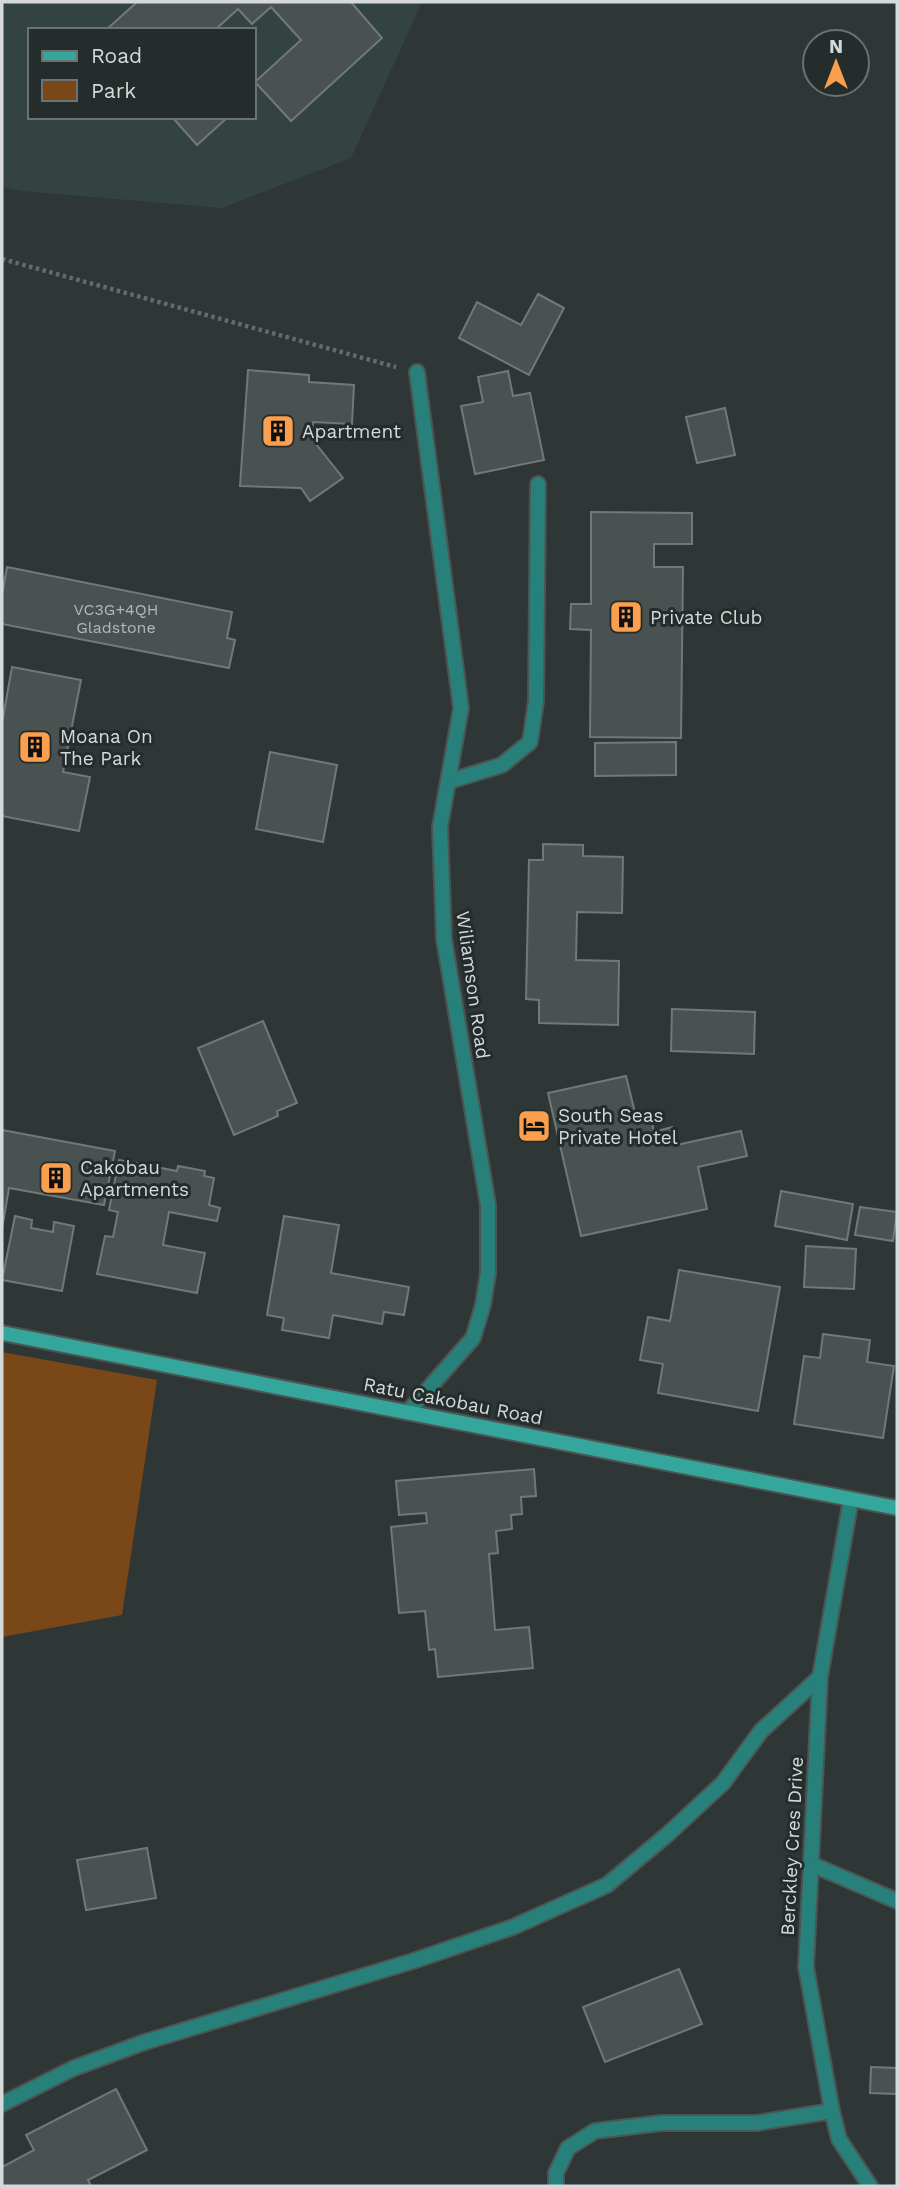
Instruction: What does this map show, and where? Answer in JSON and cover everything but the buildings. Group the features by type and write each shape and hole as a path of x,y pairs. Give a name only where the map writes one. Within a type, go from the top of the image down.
{"main road":[{"name":"Ratu Cakobau Road","path":"2,1333 897,1508"}],"street":[{"name":"Wiliamson Road","path":"408,1412 473,1338 483,1305 488,1273 488,1205 444,939 440,827 461,708 417,372"},
{"path":"450,781 502,765 530,742 536,701 538,484"},
{"name":"Berckley Cres Drive","path":"851,1499 820,1677 806,1967 839,2139 870,2186"},
{"path":"2,2104 74,2068 145,2042 425,1957 513,1927 607,1885 723,1783 761,1731 820,1677"},
{"path":"811,1864 897,1901"},
{"path":"556,2186 556,2172 568,2148 595,2131 661,2123 757,2123 832,2111"}],"path":[{"path":"2,259 417,372"}],"shaded area":[{"path":"2,2 422,2 351,158 222,208 2,187"}],"green space":[{"path":"2,1352 157,1380 122,1615 2,1637"}],"place":[{"name":"Apartment","path":"278,431"},
{"name":"Private Club","path":"626,617"},
{"name":"Moana On The Park","path":"35,747"},
{"name":"South Seas Private Hotel","path":"534,1126"},
{"name":"Cakobau Apartments","path":"56,1178"}]}
